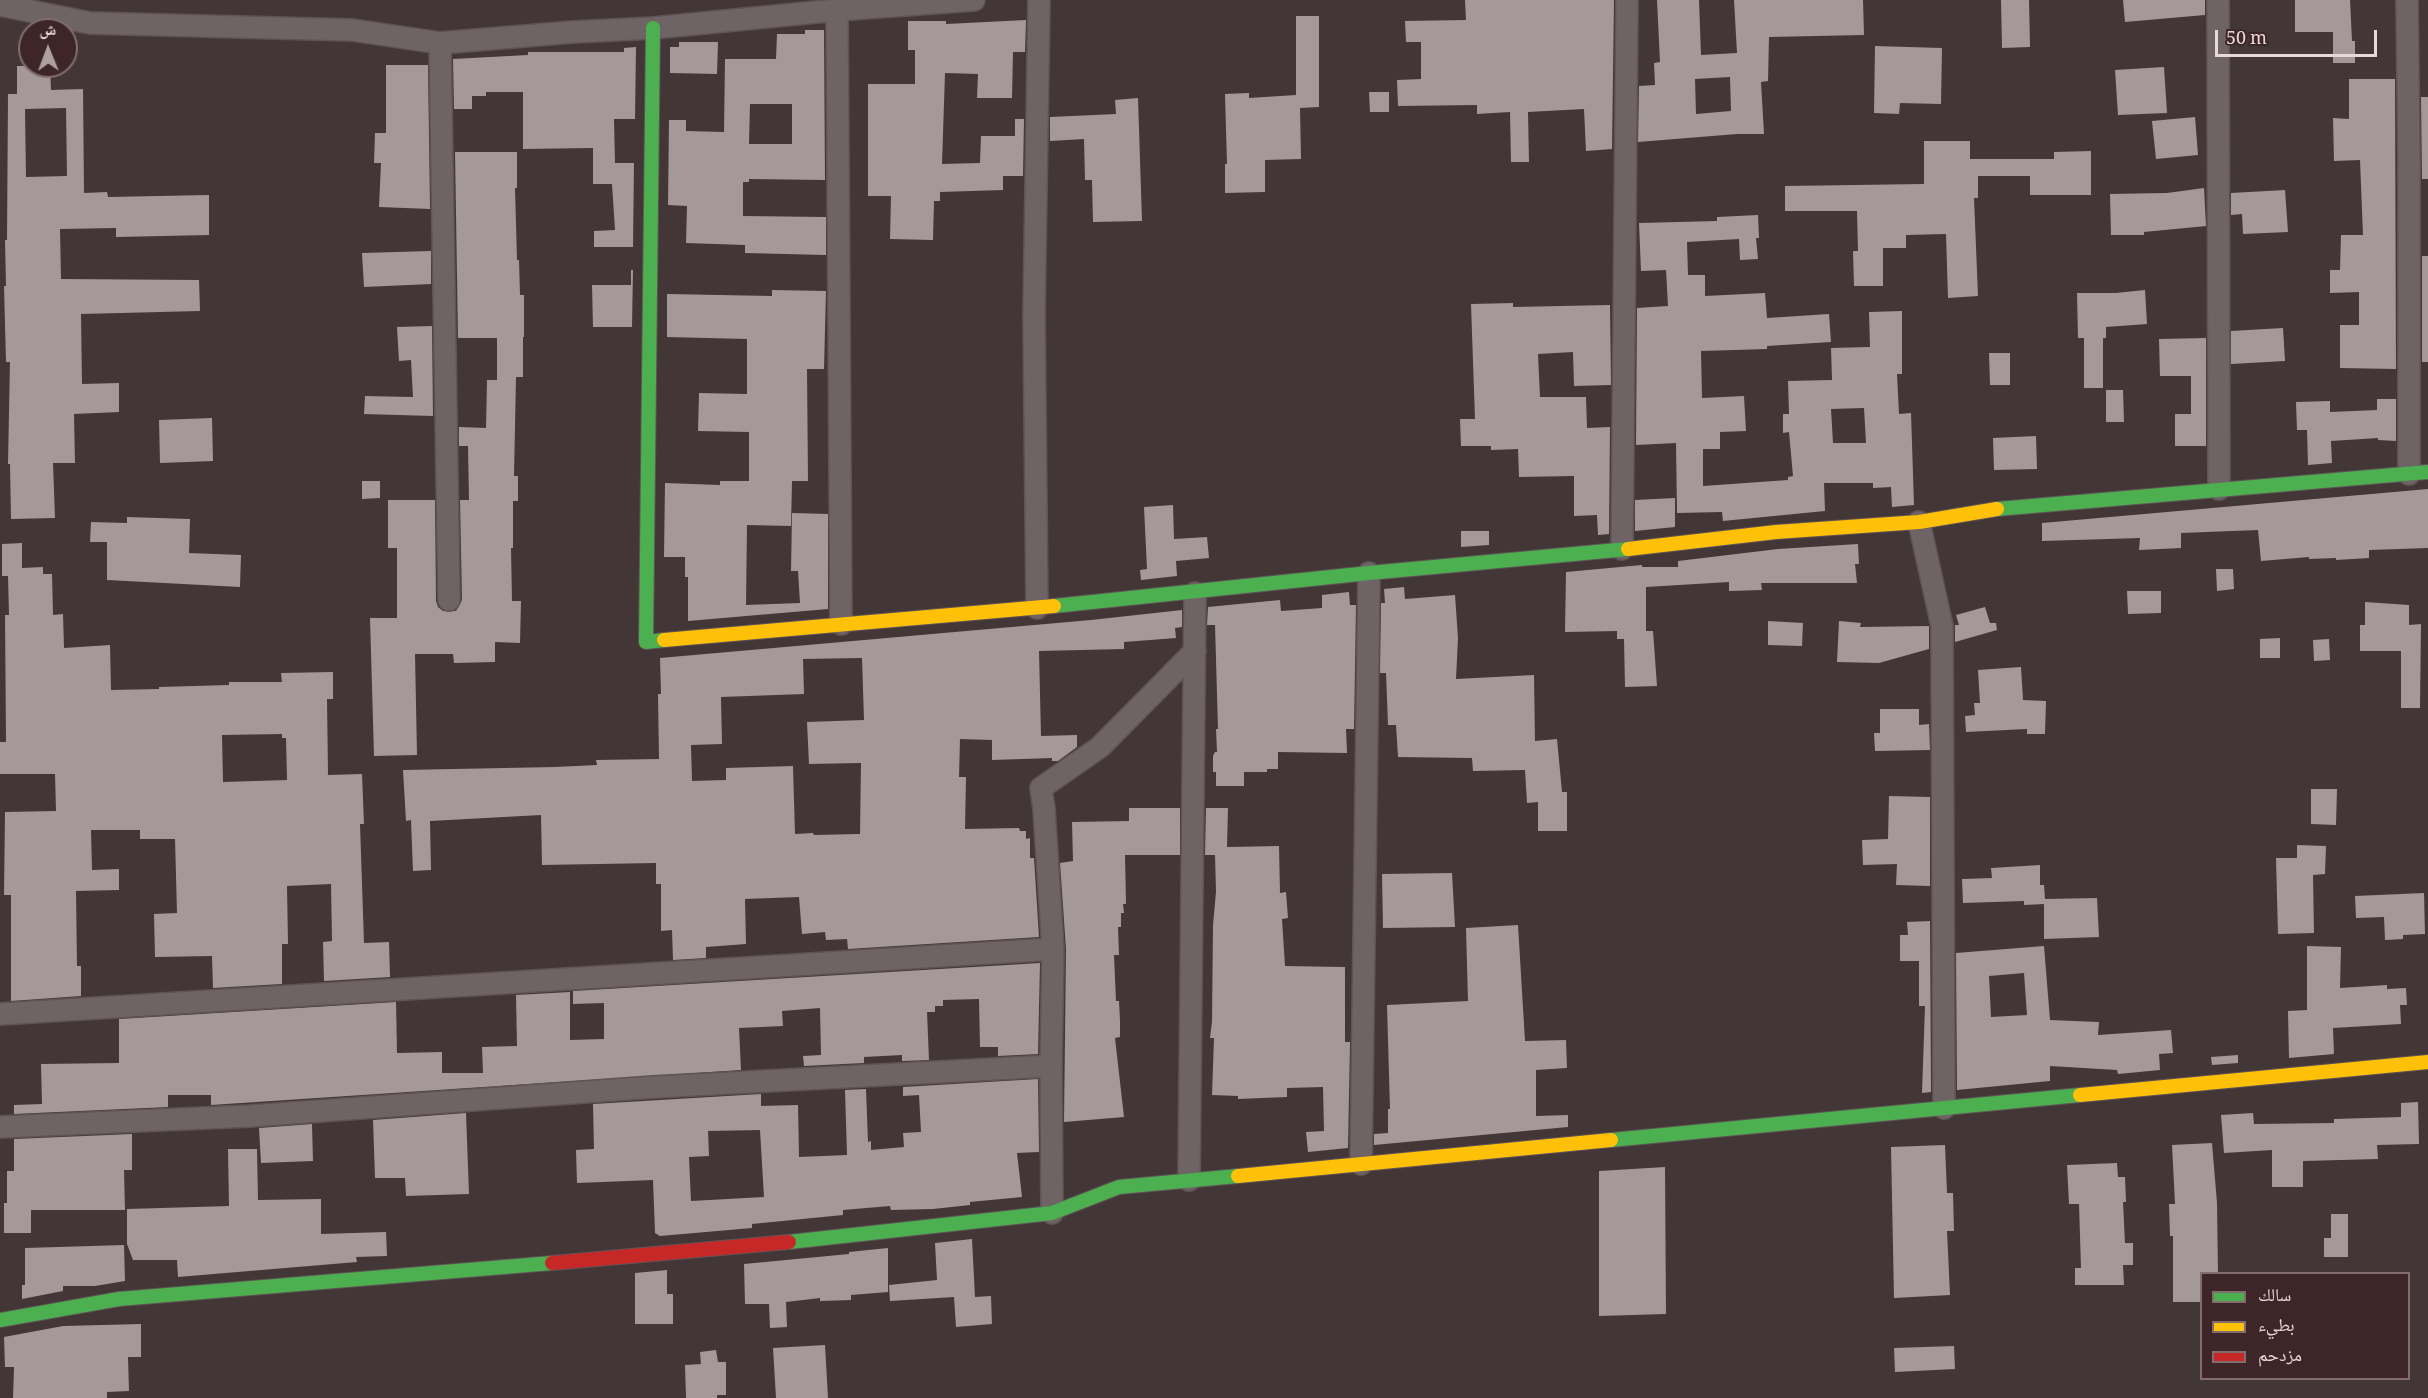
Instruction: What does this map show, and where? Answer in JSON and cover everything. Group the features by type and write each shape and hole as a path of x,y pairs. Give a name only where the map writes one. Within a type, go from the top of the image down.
{"street":[{"path":"0,5 90,23 352,30 440,43 653,28 837,10 974,0"},
{"path":"1037,608 1034,314 1039,0"},
{"path":"1622,549 1627,0"},
{"path":"2218,0 2219,489"},
{"path":"653,28 646,642 1195,593 1776,532 1919,522 1976,511 2418,473 2406,0"},
{"path":"837,10 841,624"},
{"path":"440,43 449,600"},
{"path":"1919,522 1942,626 1944,1108"},
{"path":"1361,1164 1369,573"},
{"path":"1189,1180 1195,593"},
{"path":"1052,1213 1053,949 1041,788 1100,747 1195,651"},
{"path":"0,1014 1053,949"},
{"path":"0,1320 119,1299 739,1247 1052,1213 1119,1187 2428,1062"},
{"path":"0,1126 250,1116 665,1086 1051,1066"}],"building":[{"path":"1465,0 1614,0 1612,149 1586,151 1584,109 1528,112 1529,162 1511,162 1510,112 1477,114 1477,105 1398,106 1397,80 1421,79 1421,42 1406,42 1405,21 1466,20"},
{"path":"1657,0 1699,0 1701,55 1737,53 1734,0 1863,0 1864,35 1769,37 1768,81 1761,82 1764,134 1638,142 1639,86 1655,85 1654,63 1660,62","holes":["1730,77 1731,111 1696,114 1695,79"]},
{"path":"2001,0 2029,0 2030,47 2002,48"},
{"path":"2123,0 2205,0 2205,15 2125,22"},
{"path":"2295,0 2350,0 2355,63 2333,63 2333,32 2295,32"},
{"path":"1296,16 1319,16 1319,107 1300,108 1301,159 1265,160 1265,192 1225,193 1225,164 1227,164 1225,94 1249,93 1249,98 1296,95"},
{"path":"1026,20 1025,52 1013,52 1012,98 977,98 978,74 945,73 942,164 980,163 981,136 1015,136 1015,119 1024,119 1023,176 1003,176 1003,190 940,192 940,201 934,201 933,240 890,239 891,196 868,196 868,84 915,84 915,50 908,50 908,21 946,21 946,24"},
{"path":"805,30 824,30 825,180 749,179 749,182 743,182 743,216 826,217 826,255 745,253 745,245 686,243 687,206 668,205 669,120 686,120 686,131 724,132 725,59 776,59 777,34 805,34","holes":["750,104 792,104 792,144 749,144"]},
{"path":"679,42 718,42 717,74 670,73 670,47 679,47"},
{"path":"1875,46 1942,48 1941,104 1900,103 1899,114 1874,113"},
{"path":"636,47 635,119 614,119 615,163 634,163 633,247 594,247 594,231 615,230 612,184 593,184 593,148 523,149 523,92 486,92 486,96 472,96 472,109 454,109 453,59 528,55 528,52 624,52 624,48"},
{"path":"386,65 428,65 430,209 379,207 381,163 374,163 375,133 386,133"},
{"path":"17,66 18,78 50,78 51,90 83,89 84,193 107,192 108,197 209,195 209,235 116,237 116,228 60,229 61,279 199,280 200,311 81,314 82,384 119,383 119,412 74,414 75,463 53,463 55,518 11,519 10,464 8,464 10,362 6,362 4,286 6,286 5,240 7,240 8,94 17,94","holes":["66,108 67,176 26,177 25,109"]},
{"path":"2164,67 2167,113 2118,115 2115,70"},
{"path":"2349,79 2395,79 2396,369 2340,368 2340,325 2359,325 2359,292 2330,293 2330,270 2340,270 2341,235 2363,235 2360,160 2334,161 2333,118 2349,119"},
{"path":"1369,92 1389,92 1389,112 1370,112"},
{"path":"2421,97 2428,97 2428,179 2422,179"},
{"path":"1138,98 1142,221 1093,222 1092,180 1085,180 1084,139 1050,141 1050,117 1116,114 1115,100"},
{"path":"2195,117 2198,155 2156,159 2152,121"},
{"path":"1924,141 1970,141 1970,159 2054,159 2054,152 2091,151 2091,195 2030,195 2030,176 1978,176 1978,198 1974,198 1978,296 1948,298 1946,234 1906,235 1906,248 1883,248 1883,286 1854,286 1853,251 1858,251 1857,211 1785,211 1785,186 1924,184"},
{"path":"455,152 517,152 517,188 515,188 517,260 519,260 520,295 524,295 524,337 523,377 516,377 514,476 518,476 518,501 513,501 513,548 511,548 512,601 521,601 520,643 495,642 495,662 454,663 453,654 415,654 417,755 374,756 370,618 397,618 397,548 388,548 388,500 435,500 436,601 438,607 443,611 456,611 462,600 460,500 469,500 468,446 459,446 459,427 486,428 487,380 497,380 497,338 458,338"},
{"path":"2204,188 2206,226 2144,232 2144,235 2111,235 2110,194 2167,193"},
{"path":"2285,190 2288,232 2243,234 2242,214 2231,215 2231,193"},
{"path":"1758,215 1759,238 1756,238 1758,259 1740,260 1739,239 1687,242 1688,275 1705,275 1705,296 1765,293 1767,318 1829,314 1831,342 1767,346 1767,349 1701,351 1702,398 1744,396 1746,431 1720,432 1720,449 1703,449 1703,486 1788,480 1788,477 1793,476 1789,432 1783,433 1783,414 1789,414 1788,381 1832,380 1831,348 1870,347 1869,312 1902,311 1902,374 1897,374 1899,414 1911,413 1914,505 1892,507 1891,487 1873,488 1873,483 1824,483 1825,511 1723,521 1722,512 1677,513 1676,443 1636,445 1637,308 1668,306 1666,270 1641,271 1639,223 1717,221 1717,217","holes":["1864,408 1866,443 1833,443 1831,409"]},
{"path":"431,251 431,284 364,287 362,253"},
{"path":"2422,256 2428,256 2428,362 2422,362"},
{"path":"631,270 633,270 632,327 593,327 592,285 631,285"},
{"path":"772,290 826,291 824,369 807,369 808,481 792,481 791,526 747,525 746,605 800,603 798,571 791,571 792,513 828,514 828,609 688,621 688,577 685,577 685,557 664,557 665,483 720,485 720,481 749,481 749,432 698,431 699,393 747,394 747,339 667,337 667,294 772,296"},
{"path":"2145,290 2147,324 2106,327 2106,338 2103,338 2103,388 2084,388 2084,338 2078,338 2077,293"},
{"path":"1513,303 1513,307 1610,305 1611,385 1574,386 1573,352 1538,354 1540,397 1586,397 1587,428 1610,427 1609,534 1598,535 1597,515 1574,516 1574,476 1519,477 1518,449 1491,450 1491,446 1461,446 1460,419 1475,419 1471,304"},
{"path":"432,326 433,416 364,414 365,396 413,397 411,360 399,361 397,327"},
{"path":"2283,328 2285,361 2231,364 2231,331"},
{"path":"2206,338 2206,446 2175,446 2175,414 2191,414 2191,376 2160,376 2159,339"},
{"path":"1989,353 2010,353 2010,385 1990,385"},
{"path":"2106,390 2123,390 2124,422 2106,422"},
{"path":"2377,399 2396,399 2396,441 2378,440 2378,438 2331,441 2332,463 2308,465 2307,430 2297,430 2296,402 2330,401 2330,412 2377,410"},
{"path":"212,418 213,461 160,463 159,420"},
{"path":"2036,436 2037,469 1994,470 1993,438"},
{"path":"362,481 380,481 380,498 362,499"},
{"path":"2428,489 2428,548 2369,550 2369,558 2336,560 2336,558 2309,559 2309,557 2261,561 2258,530 2181,533 2181,548 2139,550 2140,538 2042,541 2042,523"},
{"path":"1675,498 1675,527 1635,531 1635,500"},
{"path":"1173,505 1174,539 1207,537 1209,558 1176,561 1177,576 1141,580 1140,570 1147,569 1144,507"},
{"path":"127,517 190,519 189,553 241,555 240,587 107,580 107,542 90,542 91,522 127,523"},
{"path":"1461,531 1489,531 1489,545 1461,547"},
{"path":"22,543 22,568 43,567 43,574 52,574 53,615 63,614 64,648 110,645 111,690 229,685 229,682 282,682 281,673 333,672 333,699 327,699 328,775 362,774 364,824 360,824 364,943 389,942 390,977 324,981 323,942 332,941 331,884 287,886 288,944 282,944 282,984 213,988 212,956 155,957 154,914 177,913 175,839 140,839 140,830 91,830 92,870 119,869 119,890 76,891 77,966 81,966 81,996 11,1001 11,895 4,895 5,812 56,811 55,774 0,774 0,742 6,742 5,615 9,615 8,576 2,576 2,544","holes":["282,734 282,738 286,738 287,780 223,782 222,735"]},
{"path":"1858,544 1859,564 1855,564 1857,583 1761,583 1762,590 1729,591 1729,582 1646,587 1646,631 1653,631 1657,686 1625,687 1624,639 1617,639 1617,631 1565,632 1566,572 1642,565 1642,567 1678,567 1678,561 1778,549"},
{"path":"2216,569 2233,569 2234,589 2217,591"},
{"path":"1404,587 1405,599 1455,595 1458,638 1456,679 1534,675 1535,741 1557,739 1562,792 1567,792 1567,831 1538,831 1538,802 1527,803 1525,770 1473,771 1472,758 1398,757 1396,725 1388,725 1386,673 1380,673 1381,603 1385,603 1384,589"},
{"path":"2127,591 2161,591 2161,613 2128,614"},
{"path":"1349,592 1350,605 1356,605 1354,729 1346,729 1347,753 1278,752 1278,769 1267,769 1267,772 1244,772 1244,786 1216,786 1216,772 1213,772 1213,756 1217,752 1216,729 1218,729 1215,625 1207,625 1208,607 1280,600 1281,611 1322,608 1322,595"},
{"path":"2365,602 2409,605 2409,625 2421,624 2420,708 2401,708 2401,651 2360,651 2360,625 2365,625"},
{"path":"1985,607 1990,623 1996,623 1997,630 1955,642 1955,625 1959,625 1956,615"},
{"path":"1182,610 1182,627 1175,628 1176,638 1124,642 1124,649 1039,651 1041,736 1077,735 1077,747 1058,761 1052,761 1052,758 992,760 992,740 960,739 959,777 966,777 965,829 1019,828 1020,831 1026,831 1026,839 1030,838 1030,858 1034,858 1039,937 848,949 847,939 826,940 825,932 802,934 799,897 745,899 746,944 706,947 706,958 673,960 672,930 661,931 661,884 656,884 656,863 542,865 541,815 430,821 431,870 413,871 411,820 406,821 403,770 555,767 597,765 596,760 659,759 660,658","holes":["862,658 864,720 807,722 809,764 861,763 860,834 795,834 793,766 726,768 726,780 692,781 691,745 722,744 721,697 804,694 803,659"]},
{"path":"1768,621 1803,623 1802,646 1768,645"},
{"path":"1839,621 1861,623 1860,627 1929,626 1929,649 1879,663 1837,662"},
{"path":"2280,638 2280,658 2260,658 2260,639"},
{"path":"2329,639 2330,660 2314,661 2313,640"},
{"path":"2021,667 2023,700 2046,701 2045,734 2027,734 2027,729 1966,732 1965,716 1975,715 1974,703 1980,703 1978,670"},
{"path":"1880,709 1919,709 1919,725 1929,724 1930,750 1875,751 1874,733 1880,733"},
{"path":"2311,789 2337,789 2336,825 2311,824"},
{"path":"1889,796 1930,797 1930,886 1896,885 1897,864 1863,865 1862,840 1888,839"},
{"path":"1129,808 1180,808 1180,855 1125,855 1126,904 1123,904 1124,913 1121,913 1121,927 1118,927 1119,955 1114,955 1116,1001 1119,1001 1120,1021 1120,1037 1115,1038 1124,1117 1064,1122 1066,949 1060,863 1073,861 1072,822 1129,821"},
{"path":"1206,808 1228,808 1227,847 1279,846 1280,893 1286,892 1288,918 1282,919 1285,966 1345,967 1345,1042 1350,1042 1348,1148 1308,1152 1306,1132 1324,1131 1323,1087 1287,1088 1287,1097 1238,1099 1238,1096 1212,1095 1214,1038 1210,1038 1216,892 1215,855 1205,855"},
{"path":"2297,845 2326,846 2325,874 2313,875 2314,933 2278,934 2276,858 2297,858"},
{"path":"2040,865 2040,885 2044,885 2045,899 2097,898 2099,937 2044,939 2044,904 2024,905 2024,901 1963,903 1962,879 1992,878 1991,868"},
{"path":"1452,873 1455,927 1383,928 1382,874"},
{"path":"2424,893 2425,934 2403,935 2403,939 2385,940 2384,917 2356,918 2355,896"},
{"path":"1930,921 1931,1092 1922,1093 1925,1006 1919,1006 1919,961 1900,961 1900,935 1908,935 1907,922"},
{"path":"1518,925 1525,1041 1566,1040 1567,1068 1536,1070 1536,1116 1568,1115 1568,1127 1374,1145 1374,1134 1388,1133 1388,1109 1390,1109 1387,1005 1468,1001 1466,928"},
{"path":"2044,946 2050,1020 2099,1022 2098,1035 2171,1030 2173,1053 2159,1054 2160,1070 2118,1074 2117,1070 2050,1066 2050,1081 1957,1090 1956,953","holes":["2024,973 2027,1015 1991,1017 1989,976"]},
{"path":"2307,946 2341,947 2340,988 2387,985 2387,989 2406,988 2407,1005 2400,1005 2401,1024 2333,1028 2334,1054 2289,1058 2288,1011 2307,1010"},
{"path":"1040,963 1038,1054 998,1056 998,1047 980,1047 979,999 943,1000 943,1006 935,1006 935,1012 927,1012 929,1060 902,1061 902,1055 864,1057 864,1063 804,1066 803,1056 821,1055 820,1008 782,1011 783,1026 739,1028 741,1070 211,1105 211,1095 168,1095 168,1107 14,1114 14,1105 42,1104 41,1064 119,1063 119,1019 396,1002 397,1053 442,1052 442,1073 483,1073 482,1047 517,1046 516,995 570,992 570,1040 604,1039 604,1003 573,1004 573,991"},
{"path":"2238,1055 2238,1063 2212,1065 2211,1057"},
{"path":"1038,1079 1039,1152 1017,1153 1022,1197 970,1202 970,1205 933,1209 891,1210 890,1206 843,1210 843,1215 752,1224 752,1228 660,1236 655,1233 653,1180 577,1183 576,1150 594,1149 593,1104 761,1094 761,1106 798,1105 799,1157 847,1155 845,1090 866,1089 868,1142 871,1141 871,1150 904,1147 903,1133 921,1132 919,1095 903,1096 903,1087","holes":["760,1130 764,1197 691,1201 689,1157 709,1156 708,1131"]},
{"path":"2418,1102 2419,1144 2377,1145 2378,1159 2303,1161 2303,1187 2272,1187 2272,1150 2224,1153 2221,1115 2253,1113 2254,1124 2334,1123 2334,1119 2401,1117 2401,1103"},
{"path":"466,1113 469,1194 406,1196 405,1178 375,1178 373,1120"},
{"path":"312,1124 313,1161 261,1163 259,1128"},
{"path":"132,1134 132,1170 124,1170 125,1210 31,1210 31,1233 4,1233 7,1171 14,1171 14,1139"},
{"path":"2212,1143 2217,1203 2218,1272 2200,1272 2200,1302 2173,1302 2173,1236 2170,1236 2169,1204 2175,1204 2172,1145"},
{"path":"1945,1145 1947,1193 1953,1193 1954,1231 1947,1231 1950,1295 1894,1298 1891,1147"},
{"path":"228,1149 257,1149 258,1200 321,1199 321,1234 386,1232 387,1256 356,1257 357,1262 178,1277 177,1260 133,1260 127,1244 127,1209 229,1206"},
{"path":"2117,1163 2118,1177 2125,1177 2126,1202 2123,1202 2125,1243 2133,1243 2133,1265 2123,1265 2124,1285 2075,1285 2075,1268 2081,1268 2079,1204 2069,1204 2067,1165"},
{"path":"1665,1167 1666,1314 1599,1316 1599,1171"},
{"path":"2331,1214 2348,1214 2348,1257 2324,1257 2324,1238 2331,1238"},
{"path":"972,1239 975,1297 991,1296 992,1324 956,1327 954,1297 890,1301 889,1285 937,1280 935,1243"},
{"path":"124,1245 125,1281 95,1286 63,1286 63,1291 22,1299 22,1285 25,1285 25,1248"},
{"path":"888,1248 888,1292 851,1295 851,1300 820,1301 820,1298 786,1302 787,1327 770,1328 769,1304 745,1304 744,1264"},
{"path":"667,1270 667,1294 673,1294 673,1324 635,1324 635,1273"},
{"path":"141,1324 141,1357 128,1357 129,1391 107,1392 107,1398 13,1398 14,1367 5,1367 4,1337 63,1326"},
{"path":"825,1345 828,1398 776,1398 773,1348"},
{"path":"1954,1346 1955,1369 1895,1372 1894,1348"},
{"path":"716,1350 718,1362 726,1362 726,1395 717,1395 717,1398 686,1398 685,1365 701,1364 700,1352"}],"traffic: fast":[{"path":"653,28 646,642 664,640"},
{"path":"1997,509 2428,472"},
{"path":"1054,606 1628,549"},
{"path":"1611,1140 2080,1095"},
{"path":"789,1242 1052,1213 1119,1187 1238,1176"},
{"path":"0,1320 119,1299 552,1263"}],"traffic: slow":[{"path":"1628,549 1776,532 1919,522 1997,509"},
{"path":"664,640 1054,606"},
{"path":"2080,1095 2428,1062"},
{"path":"1238,1176 1611,1140"}],"traffic: jam":[{"path":"552,1263 789,1242"}]}
